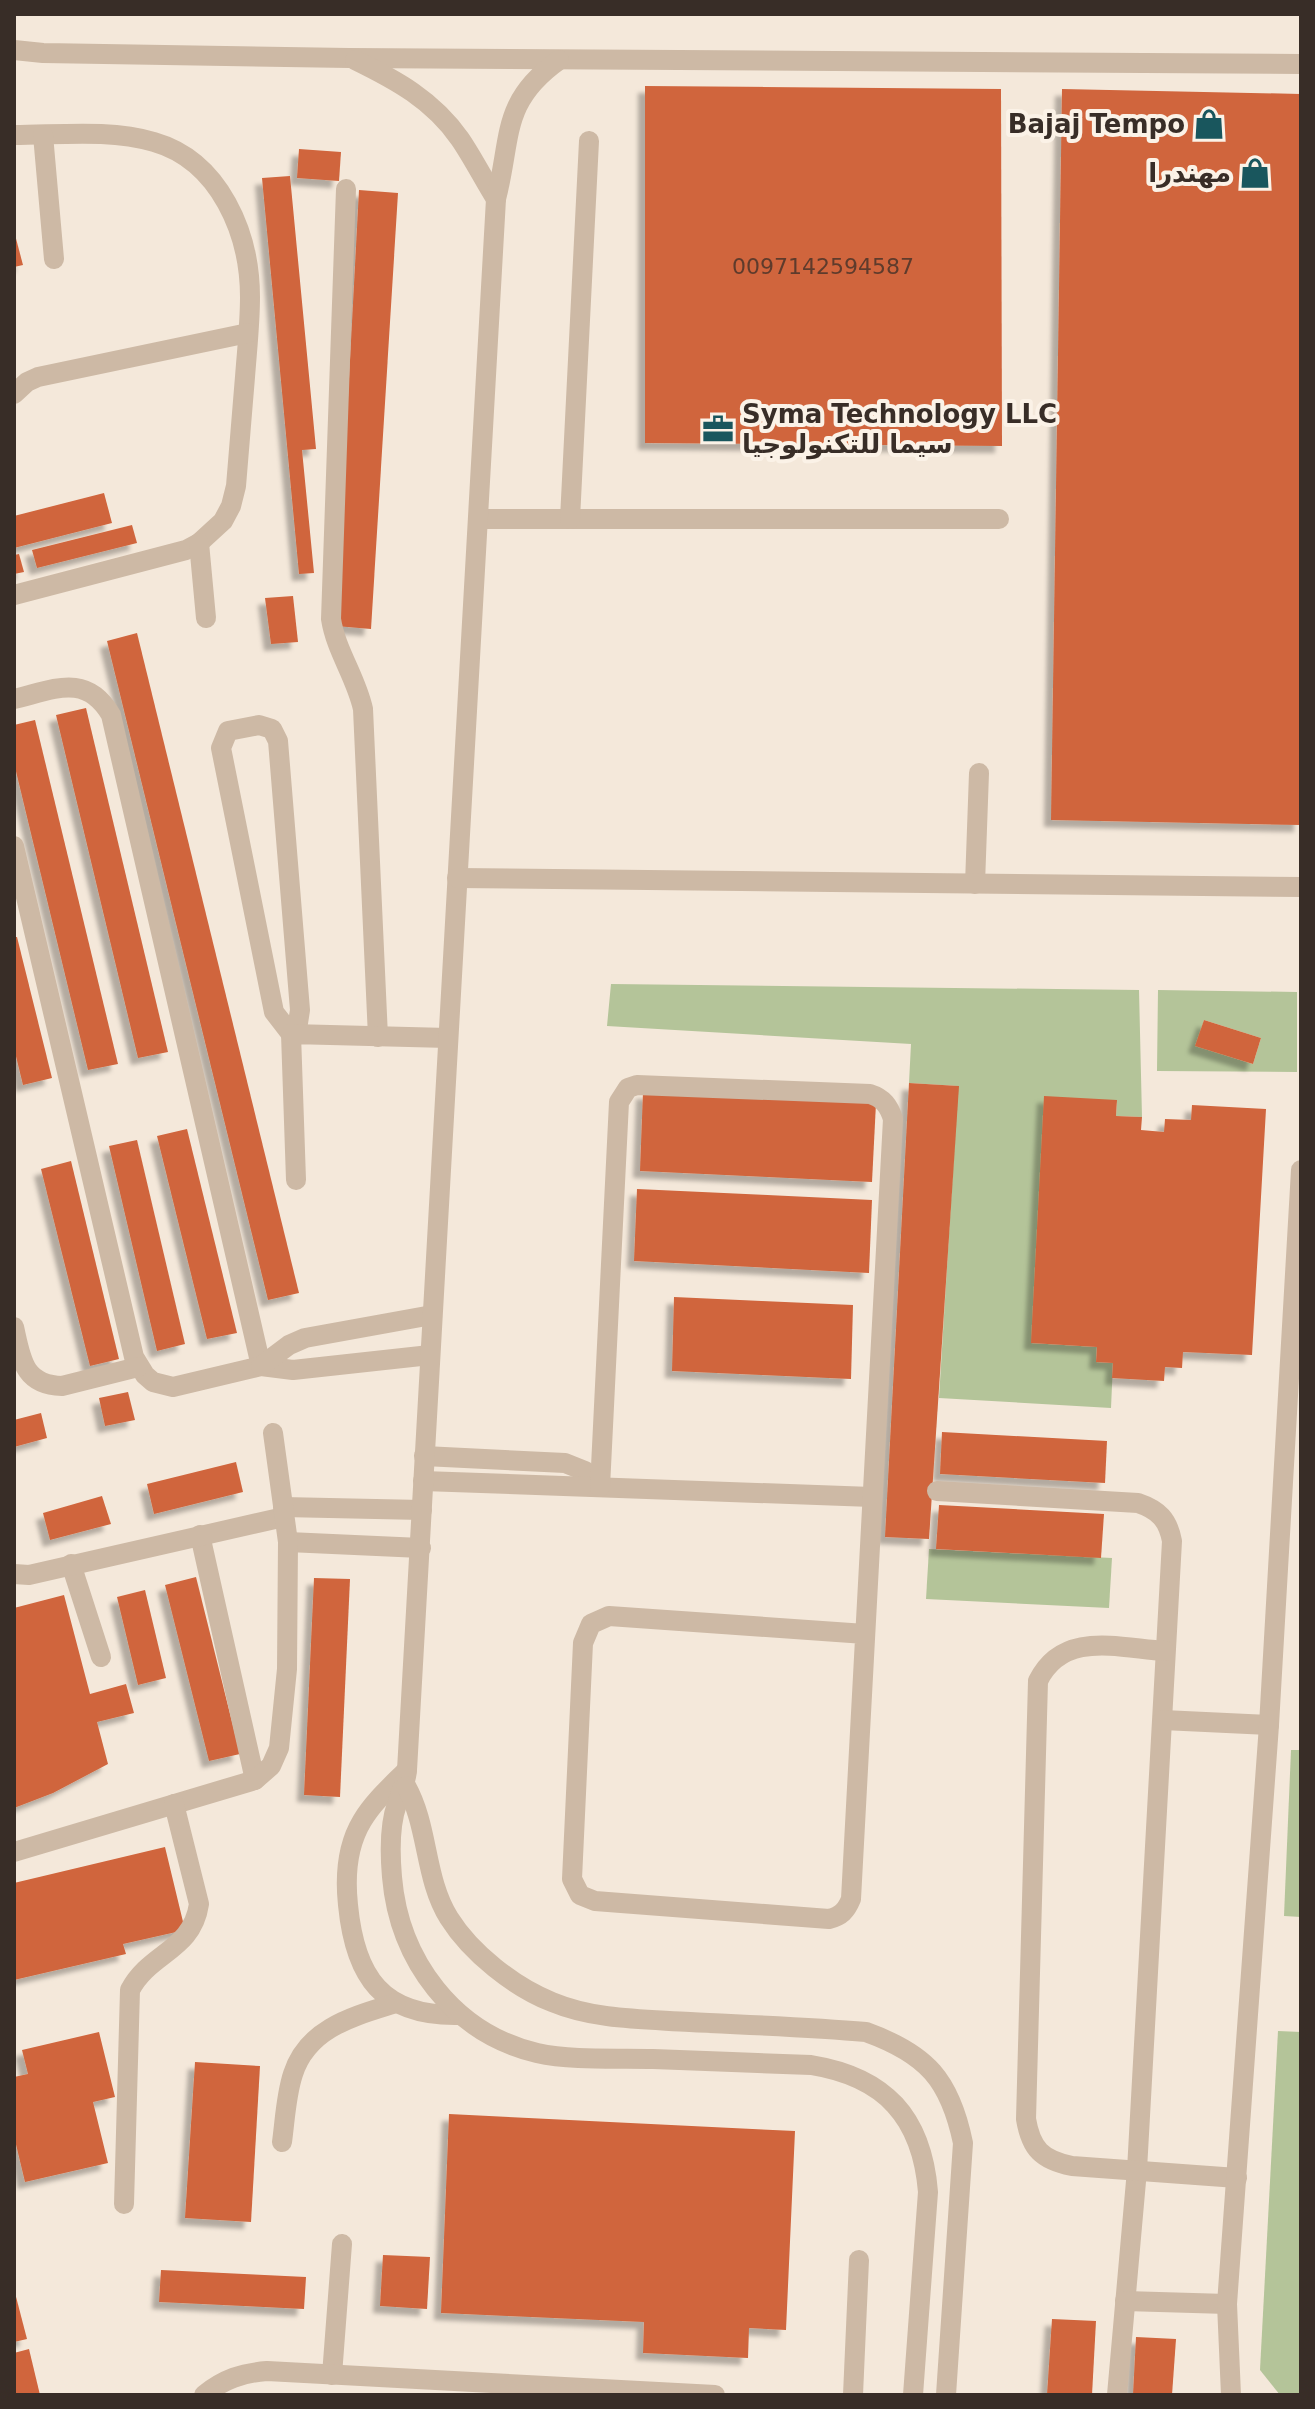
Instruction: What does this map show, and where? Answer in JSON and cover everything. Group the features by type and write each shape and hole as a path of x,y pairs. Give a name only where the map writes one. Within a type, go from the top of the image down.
{"street":[{"path":"14,50 349,58 1301,64"},
{"path":"349,58 401,83 443,117 496,199"},
{"path":"559,60 527,88 516,107 508,127 496,199 421,1548 406,1778 393,1820 391,1874 395,1905 407,1946 429,1984 460,2015 496,2038 537,2053 811,2065 838,2069 864,2079 886,2095 904,2115 919,2139 926,2165 928,2192 913,2395"},
{"path":"14,135 136,137 179,153 202,169 220,190 234,215 246,259 250,296 236,486 223,521 199,543 171,556 14,595"},
{"path":"43,135 54,259"},
{"path":"570,519 589,141"},
{"path":"346,189 331,619 337,646 359,690 363,709 378,1037"},
{"path":"14,394 38,377 248,333"},
{"path":"478,519 999,519"},
{"path":"199,543 206,618"},
{"path":"14,699 65,687 80,687 104,702 111,715 261,1366"},
{"path":"291,1034 274,1012 221,748 224,736 234,728 266,726 276,734 278,741 300,1010 298,1023 291,1034 296,1180"},
{"path":"975,884 979,773"},
{"path":"14,846 23,928 138,1367 153,1382 173,1387 261,1366 293,1370 430,1355"},
{"path":"457,878 1301,887"},
{"path":"291,1034 448,1038"},
{"path":"600,1487 619,1102 628,1088 637,1085 870,1094 880,1098 893,1119 851,1899 844,1912 829,1919 595,1901 580,1895 572,1879 572,1863 583,1643 591,1624 609,1616 865,1634"},
{"path":"1231,2395 1227,2304 1269,1725 1301,1170"},
{"path":"261,1366 289,1345 305,1338 432,1315"},
{"path":"14,1327 28,1373 50,1386 62,1386 138,1367"},
{"path":"14,1852 255,1780 271,1766 279,1748 287,1669 288,1542 273,1433"},
{"path":"424,1456 565,1463 585,1471 600,1487"},
{"path":"423,1481 872,1497"},
{"path":"937,1491 1138,1503 1163,1516 1172,1541 1137,2170 1117,2395"},
{"path":"14,1574 29,1575 284,1512 422,1510"},
{"path":"200,1535 255,1780"},
{"path":"288,1542 421,1548"},
{"path":"71,1564 101,1657"},
{"path":"1165,1651 1090,1646 1073,1648 1058,1655 1038,1681 1026,2119 1029,2137 1039,2152 1054,2162 1237,2178"},
{"path":"1163,1720 1269,1725"},
{"path":"406,1778 362,1821 349,1852 346,1887 351,1939 359,1963 375,1986 396,2003 418,2012 460,2015"},
{"path":"406,1778 416,1805 435,1886 449,1918 475,1949 510,1979 550,2002 595,2015 866,2032 896,2043 922,2060 942,2085 956,2113 963,2143 946,2395"},
{"path":"124,2204 130,1990 144,1971 189,1933 197,1919 199,1904 174,1804"},
{"path":"282,2142 293,2073 304,2053 330,2026 396,2003"},
{"path":"332,2375 342,2244"},
{"path":"853,2395 859,2260"},
{"path":"1125,2301 1227,2304"},
{"path":"204,2395 224,2381 245,2373 267,2371 715,2395"}],"green space":[{"path":"611,984 1139,990 1142,1117 1116,1116 1117,1101 1031,1343 1097,1347 1096,1362 1113,1363 1111,1408 939,1398 958,1086 909,1083 911,1044 607,1026"},
{"path":"1158,990 1297,992 1297,1072 1157,1071","holes":["1204,1020 1261,1038 1253,1064 1196,1046"]},
{"path":"929,1549 1112,1558 1109,1608 926,1599"},
{"path":"1291,1750 1301,1750 1301,1917 1284,1916"},
{"path":"1278,2031 1301,2032 1301,2395 1280,2395 1260,2370"}],"building":[{"path":"645,86 1001,89 1002,446 645,443"},
{"path":"1062,89 1301,94 1301,825 1051,820"},
{"path":"299,149 341,152 339,181 297,178"},
{"path":"290,176 316,449 302,450 314,573 299,574 262,178"},
{"path":"359,190 398,193 371,629 336,626"},
{"path":"14,231 23,265 14,267"},
{"path":"104,493 112,523 14,548 14,516"},
{"path":"132,525 137,543 37,568 32,550"},
{"path":"19,554 24,572 14,574 14,555"},
{"path":"293,596 298,642 271,644 265,598"},
{"path":"137,633 299,1293 268,1300 107,641"},
{"path":"86,708 168,1052 138,1058 56,715"},
{"path":"35,720 118,1064 88,1070 14,763 14,725"},
{"path":"14,937 17,937 52,1078 23,1085 14,1048"},
{"path":"1204,1020 1261,1038 1253,1064 1195,1046"},
{"path":"909,1083 959,1086 929,1539 885,1537"},
{"path":"643,1092 876,1103 872,1182 640,1171"},
{"path":"1044,1096 1117,1100 1116,1116 1142,1117 1141,1130 1164,1132 1165,1119 1191,1120 1192,1105 1266,1109 1252,1355 1183,1352 1182,1368 1165,1367 1164,1381 1112,1378 1113,1363 1096,1362 1097,1347 1031,1343"},
{"path":"187,1129 237,1333 207,1339 157,1136"},
{"path":"137,1140 185,1344 157,1351 109,1146"},
{"path":"71,1161 119,1359 90,1366 41,1169"},
{"path":"637,1189 872,1200 869,1273 634,1261"},
{"path":"674,1297 853,1305 851,1379 672,1371"},
{"path":"128,1392 135,1420 105,1426 99,1398"},
{"path":"41,1413 47,1438 14,1447 14,1420"},
{"path":"942,1432 1107,1441 1105,1483 940,1474"},
{"path":"236,1462 243,1492 154,1514 147,1484"},
{"path":"102,1496 111,1524 50,1540 43,1513"},
{"path":"939,1505 1104,1514 1101,1558 936,1549"},
{"path":"196,1577 240,1754 209,1761 165,1585"},
{"path":"314,1578 350,1579 340,1797 304,1795"},
{"path":"145,1590 166,1678 138,1685 117,1597"},
{"path":"64,1595 90,1694 126,1684 134,1713 97,1722 108,1764 53,1793 14,1808 14,1608"},
{"path":"165,1847 185,1930 123,1944 126,1954 14,1980 14,1883"},
{"path":"99,2032 115,2097 93,2102 108,2163 25,2182 14,2136 14,2077 28,2074 22,2050"},
{"path":"195,2062 260,2066 251,2222 185,2218"},
{"path":"449,2114 795,2131 786,2330 749,2328 748,2358 643,2353 644,2322 441,2313"},
{"path":"383,2255 430,2257 427,2309 380,2306"},
{"path":"161,2270 306,2277 304,2309 159,2302"},
{"path":"14,2289 27,2339 14,2342"},
{"path":"1052,2319 1096,2321 1092,2395 1047,2395"},
{"path":"1136,2337 1176,2339 1172,2395 1133,2395"},
{"path":"29,2349 40,2395 14,2395 14,2353"}],"place":[{"name":"Bajaj Tempo","path":"1209,124"},
{"name":"مهندرا","path":"1255,173"},
{"name":"Syma Technology LLC سيما للتكنولوجيا","path":"718,429"}]}
